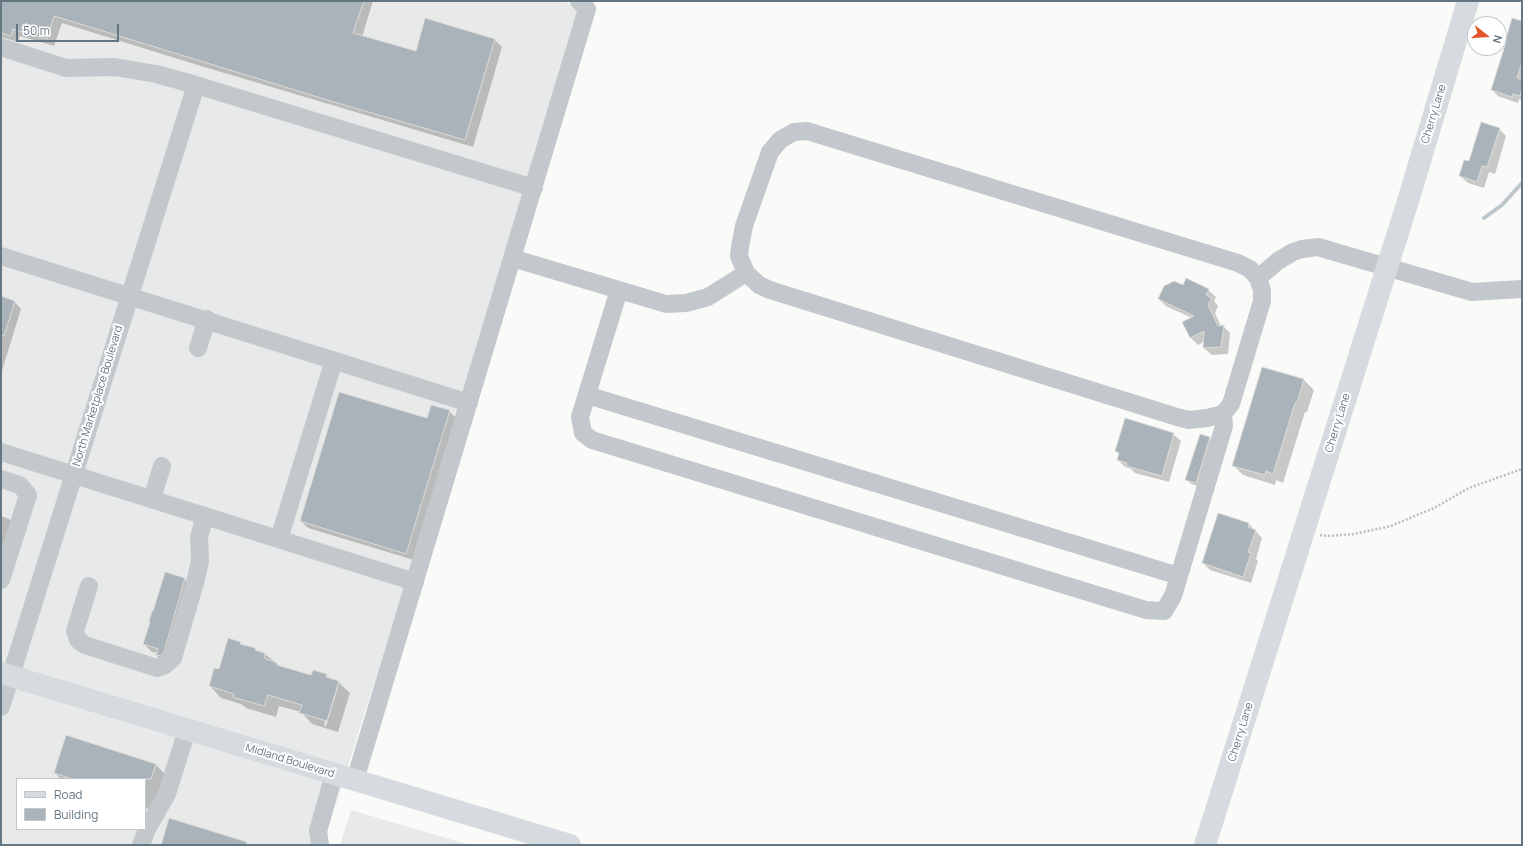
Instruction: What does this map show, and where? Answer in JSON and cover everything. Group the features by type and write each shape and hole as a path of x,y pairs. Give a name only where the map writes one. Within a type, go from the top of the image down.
{"main road":[{"name":"Cherry Lane","path":"1205,845 1387,268 1468,1"},
{"name":"Midland Boulevard","path":"6,674 565,844"}],"street":[{"path":"355,780 587,9 579,1"},
{"path":"1,47 66,68 114,67 156,74 534,188"},
{"name":"North Marketplace Boulevard","path":"1,708 6,674 74,474 196,85"},
{"path":"807,131 1238,263 1250,269 1258,278 1262,290 1262,301 1231,404 1223,414 1189,420 770,290 759,285 746,273 739,256 744,226 770,152 780,140 794,132 807,131"},
{"path":"1258,278 1284,257 1293,252 1310,247 1318,247 1472,292 1522,289"},
{"path":"1,256 130,295 469,403"},
{"path":"512,258 666,304 686,303 708,297 746,273"},
{"path":"618,290 580,417 583,433 592,440 1146,610 1164,611 1173,596 1224,426 1223,414"},
{"path":"198,348 207,320"},
{"path":"279,539 334,360"},
{"path":"587,395 1179,576"},
{"path":"1,452 415,582"},
{"path":"152,499 162,466"},
{"path":"1,479 20,485 28,495 1,580"},
{"path":"89,586 75,631 78,640 85,645 157,668 161,667 173,658 193,590 200,561 199,537 205,516"},
{"path":"141,845 150,823 167,794 187,730"},
{"path":"320,845 318,831 334,774"}],"path":[{"path":"1304,531 1328,536 1354,534 1391,526 1434,508 1469,488 1522,469"}],"shaded area":[{"path":"1,1 562,1 587,9 323,845 1,845"},
{"path":"351,810 470,845 340,845"}],"building":[{"path":"1,1 364,1 353,33 416,51 425,18 495,39 465,140 334,102 54,16 47,39 13,29 11,36 1,33"},
{"path":"1512,18 1522,21 1522,62 1517,78 1522,80 1520,96 1513,94 1512,97 1491,90 1502,56 1507,56 1507,35"},
{"path":"1481,122 1500,128 1487,167 1482,166 1477,182 1459,176 1464,160 1469,161"},
{"path":"1186,278 1209,289 1206,295 1212,298 1208,305 1218,326 1224,325 1221,347 1203,348 1204,331 1190,338 1182,322 1194,316 1158,299 1164,286 1174,281 1183,285"},
{"path":"1,296 15,301 4,336 1,335"},
{"path":"1262,367 1304,379 1273,474 1266,471 1265,475 1232,466"},
{"path":"339,392 427,418 431,405 450,410 406,554 300,521"},
{"path":"1125,418 1174,433 1162,476 1126,466 1127,463 1117,460 1119,453 1115,451"},
{"path":"1200,434 1210,437 1196,483 1185,480"},
{"path":"1218,513 1249,523 1248,527 1256,530 1248,552 1251,553 1243,577 1202,563"},
{"path":"165,572 185,578 164,652 161,655 156,656 158,649 143,644"},
{"path":"228,638 241,642 240,644 256,648 255,650 265,653 264,658 277,663 277,665 311,675 313,670 327,674 326,677 339,681 327,721 299,713 302,705 268,695 264,706 233,697 234,694 209,686 214,668 219,669"},
{"path":"66,735 156,764 151,779 69,778 54,773"},
{"path":"169,818 247,842 246,845 161,845"}],"waterway":[{"path":"1484,218 1502,205 1522,183"}]}
